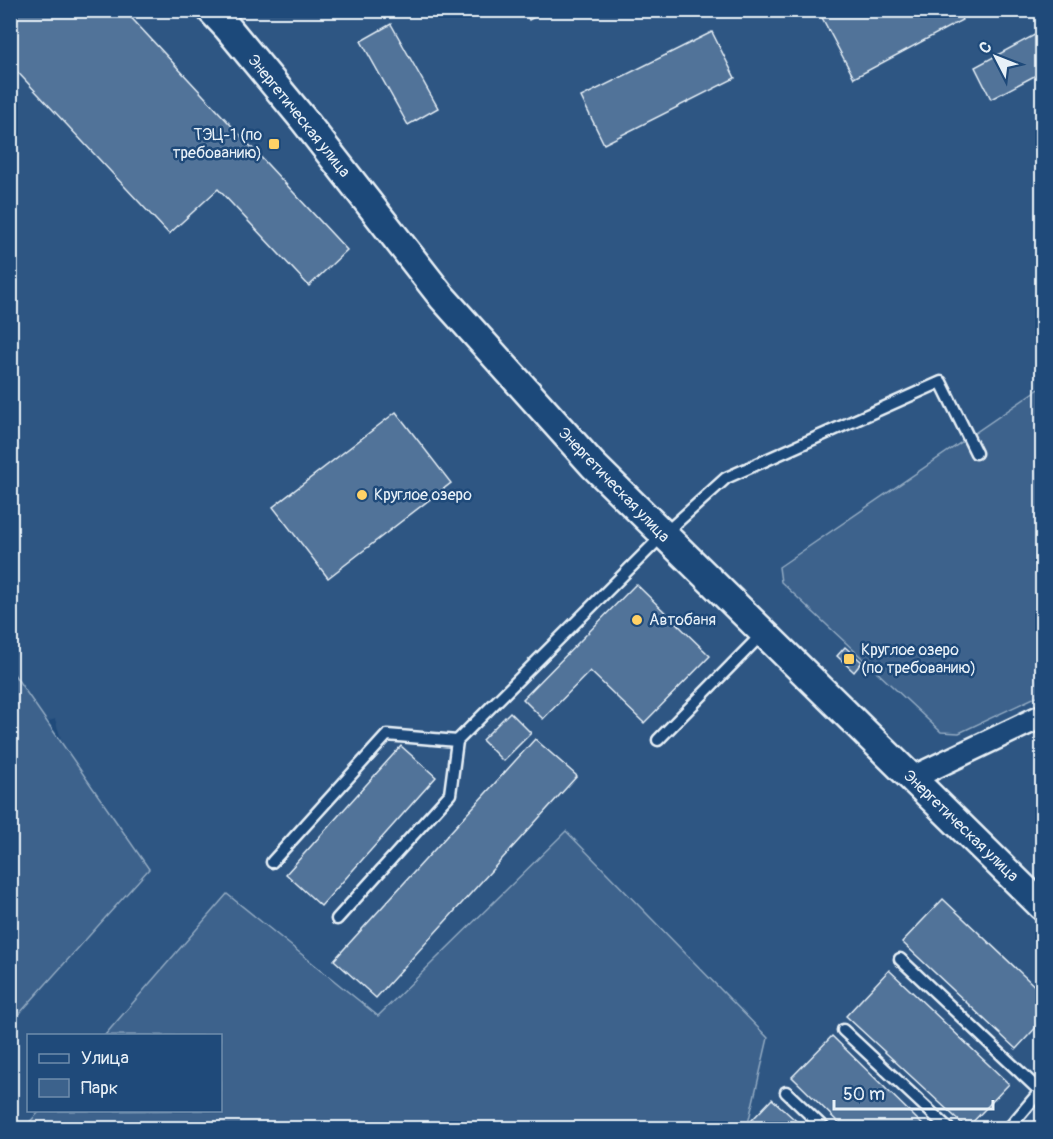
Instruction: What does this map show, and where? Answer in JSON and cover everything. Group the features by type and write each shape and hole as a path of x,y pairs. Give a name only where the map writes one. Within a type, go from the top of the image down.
{"street":[{"name":"Энергетическая улица","path":"218,16 303,119 442,297 593,465 1042,906"},
{"path":"912,778 1042,716"}],"lane":[{"path":"337,919 450,794 457,741 663,535 726,478 941,382 976,453"},
{"path":"658,740 763,633"},
{"path":"272,862 387,735 457,741"},
{"path":"900,959 1042,1091 1009,1128"},
{"path":"843,1030 948,1128"},
{"path":"786,1092 824,1128"}],"shaded area":[{"path":"11,11 1042,11 1042,1128 11,1128 11,988 109,896 55,719 11,736"}],"green space":[{"path":"1042,387 1042,694 959,733 941,732 781,582 779,567"},
{"path":"11,670 149,869 10,1023"},
{"path":"566,831 768,1038 747,1128 24,1128 39,1112 222,1112 222,1034 106,1034 227,894 378,1016"}],"building":[{"path":"10,10 124,10 347,250 309,286 218,189 169,234 10,64"},
{"path":"524,10 547,10 529,20"},
{"path":"818,10 957,10 962,20 854,78"},
{"path":"391,24 438,108 408,125 361,41"},
{"path":"1042,31 1042,72 991,99 975,67"},
{"path":"712,32 735,78 604,144 581,97"},
{"name":"Круглое озеро","path":"396,412 451,483 328,578 273,507"},
{"name":"Автобаня","path":"636,584 710,656 644,723 590,671 543,719 523,699"},
{"path":"845,647 862,662 854,672 837,656"},
{"path":"510,712 531,733 503,761 482,740"},
{"path":"535,739 577,776 376,998 334,960"},
{"path":"401,746 436,777 321,906 286,874"},
{"path":"943,899 1042,993 1042,1021 1016,1049 902,942"},
{"path":"889,970 1009,1084 967,1128 846,1016"},
{"path":"832,1036 926,1128 844,1128 792,1077"},
{"path":"772,1099 804,1128 759,1128 751,1121"}],"place":[{"name":"ТЭЦ-1 (по требованию)","path":"274,144"},
{"name":"Круглое озеро","path":"362,495"},
{"name":"Автобаня","path":"637,620"},
{"name":"Круглое озеро (по требованию)","path":"849,659"}]}
